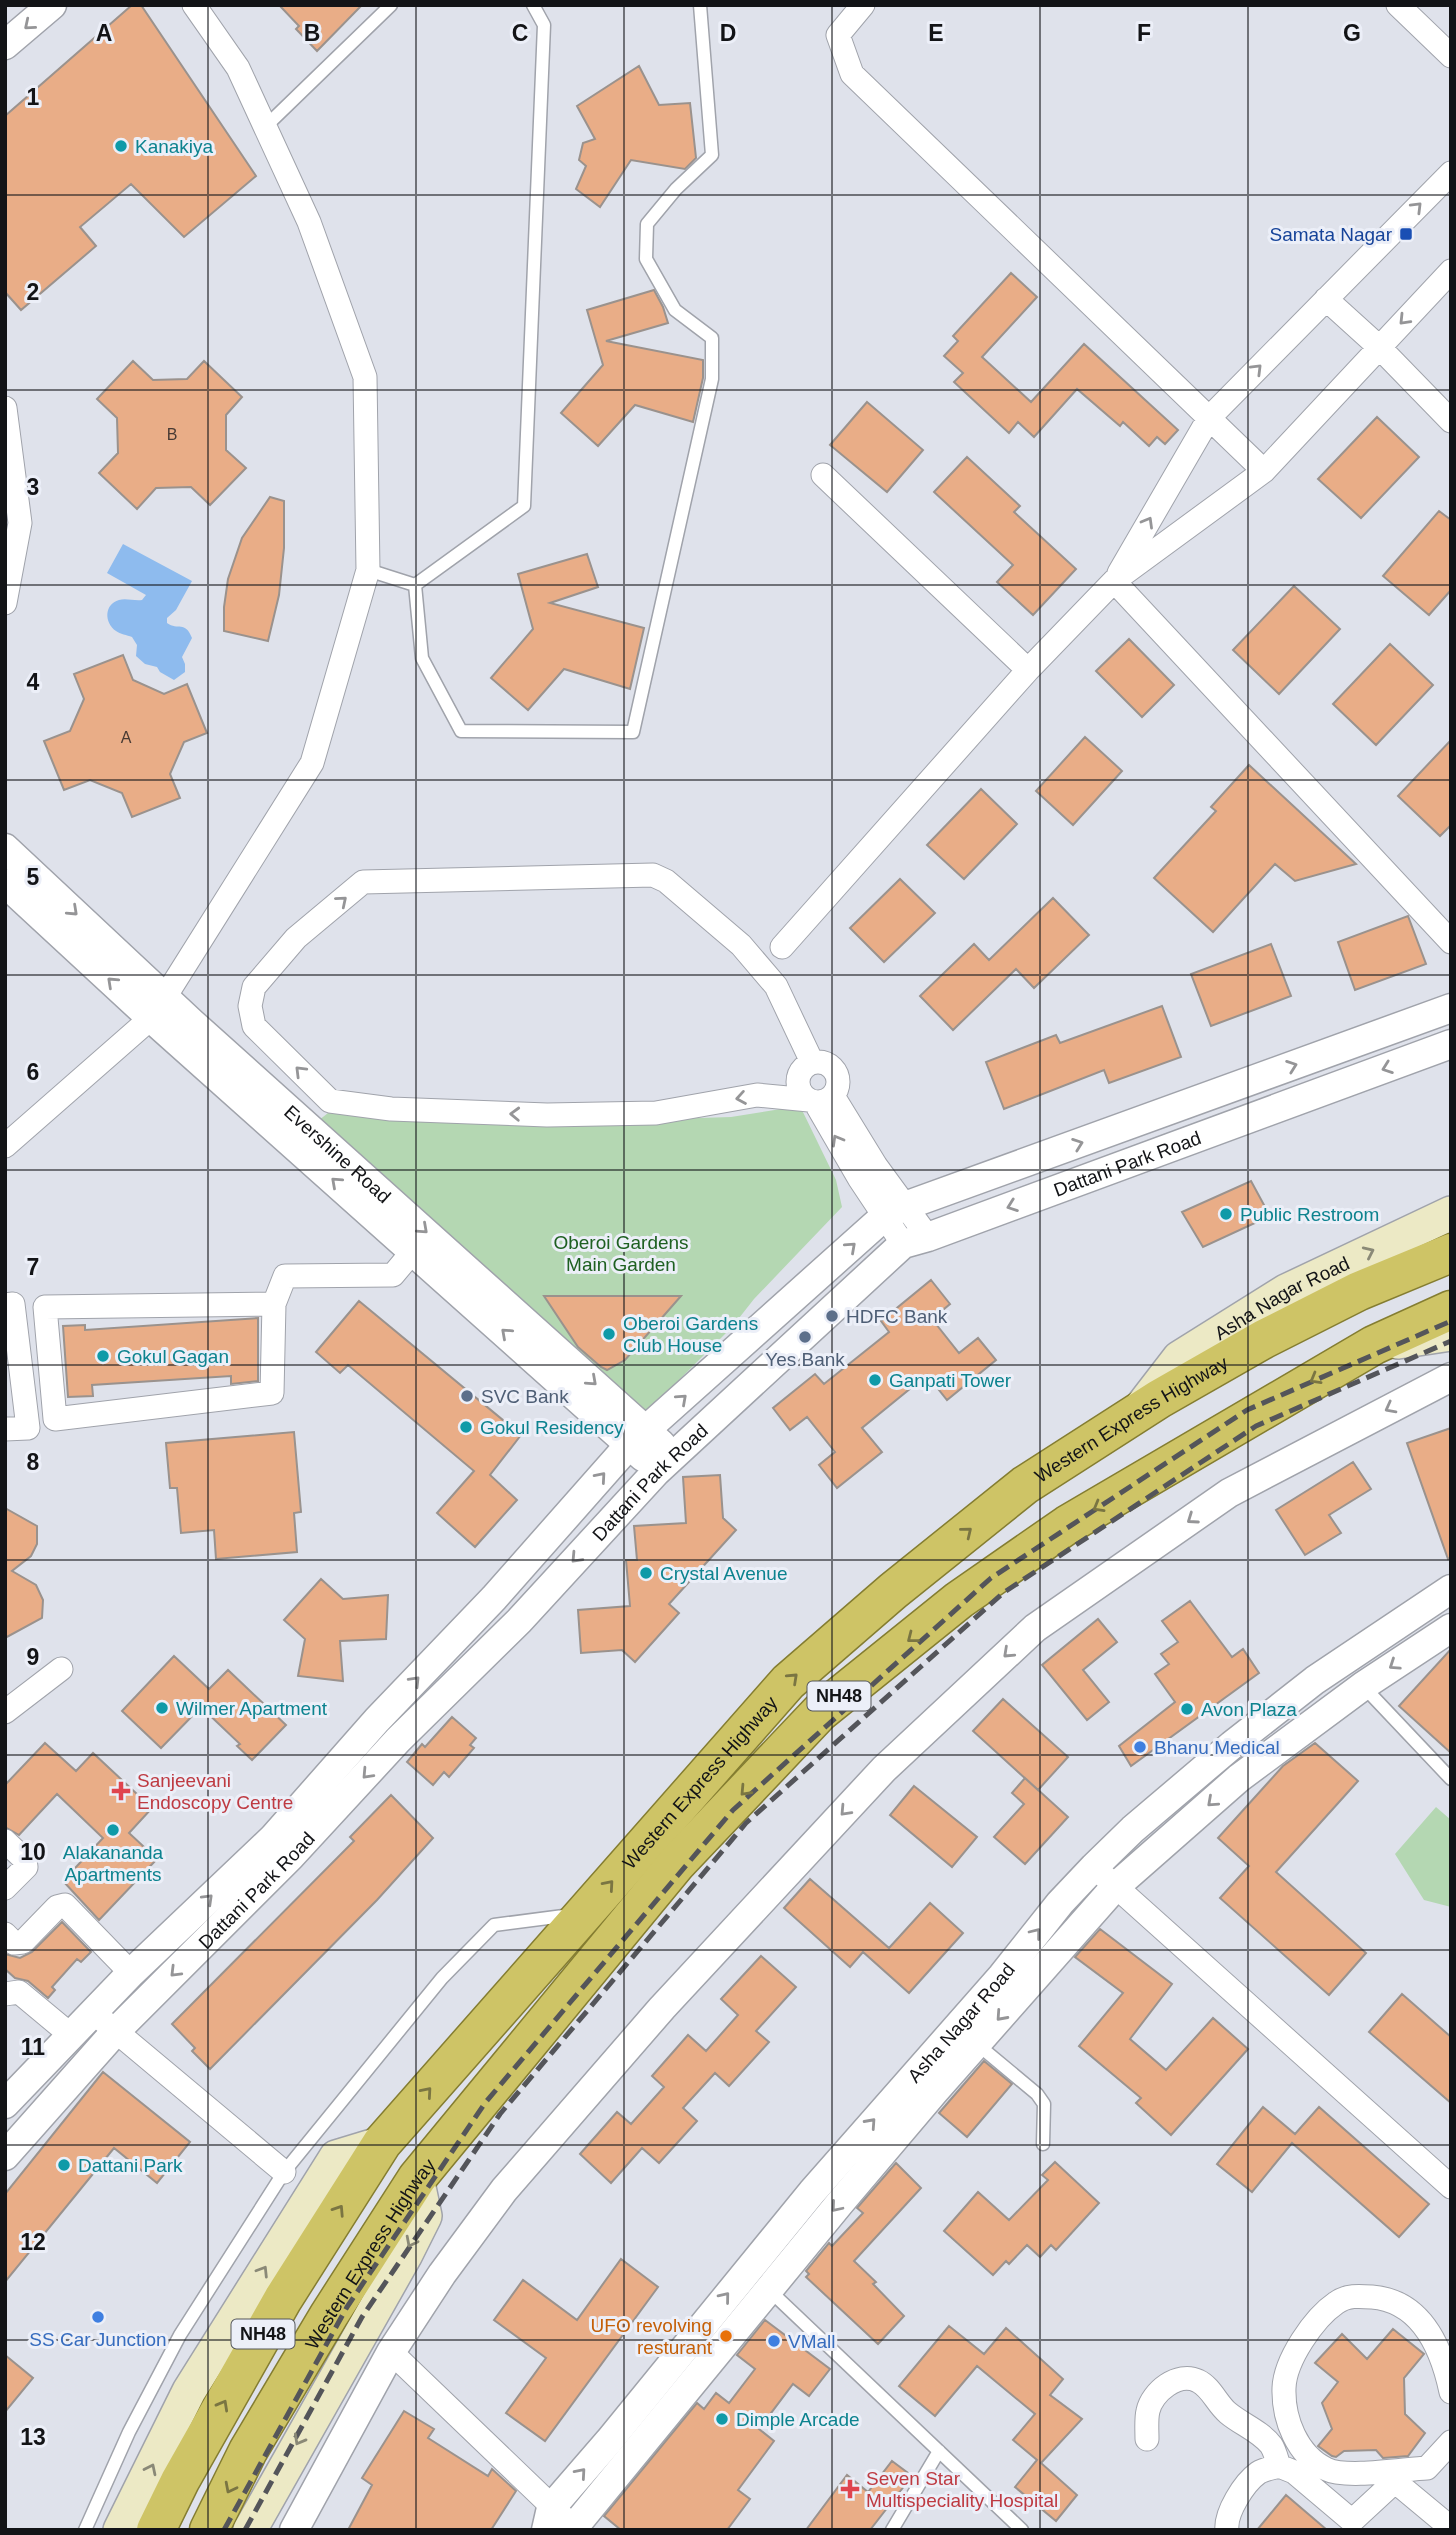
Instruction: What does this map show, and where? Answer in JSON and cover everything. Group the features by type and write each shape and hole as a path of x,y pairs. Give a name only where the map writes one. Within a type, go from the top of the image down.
{"highway":[{"name":"Western Express Highway","path":"156,2530 180,2481 283,2299 382,2144 788,1682 893,1591 1025,1485 1136,1414 1264,1339 1359,1291 1451,1253"},
{"name":"Western Express Highway","path":"209,2530 255,2440 329,2315 417,2178 676,1864 820,1712 960,1601 1067,1525 1374,1345 1451,1310"}],"main road":[{"name":"Asha Nagar Road","path":"1136,1414 1179,1358 1286,1291 1451,1213"},
{"path":"1374,1345 1451,1334"},
{"path":"120,2530 189,2391 336,2157 382,2144"},
{"path":"250,2530 425,2216 417,2178"}],"street":[{"path":"5,45 52,5"},
{"path":"5,1146 158,1007 312,763 368,570 365,377 309,222 238,68 194,5"},
{"path":"863,5 838,35 852,74 1264,471"},
{"path":"1398,5 1451,56"},
{"path":"1114,582 1209,418 1451,173"},
{"path":"782,947 1028,670 1114,582 1264,471 1451,271"},
{"path":"1326,299 1379,346 1451,421"},
{"path":"5,408 20,523 5,603"},
{"path":"823,475 1028,670"},
{"path":"1114,582 1451,942"},
{"name":"Evershine Road","path":"5,848 158,1007"},
{"path":"812,1062 776,986 741,945 666,881 653,875 363,883 296,939 254,987 250,1006 254,1026 330,1101 391,1109 547,1115 656,1113 757,1095 819,1099 838,1084 836,1072 826,1063 812,1062 801,1070 798,1077 799,1090 819,1099 859,1178 895,1211 915,1240"},
{"name":"Evershine Road","path":"5,883 158,1007 639,1437 665,1464"},
{"name":"Dattani Park Road","path":"9,2146 282,1847 376,1720 494,1598 639,1437 895,1211 1451,1008"},
{"name":"Dattani Park Road","path":"5,2104 131,1973 282,1847 398,1740 519,1621 665,1464 915,1240 1451,1044"},
{"path":"299,1133 330,1101"},
{"path":"1148,1119 1160,1151"},
{"name":"Evershine Road","path":"299,1133 414,1251 639,1437"},
{"path":"1037,1159 1052,1191"},
{"path":"274,1304 45,1307 55,1419 272,1393 274,1304 285,1276 393,1275 414,1251"},
{"path":"5,1305 13,1304 28,1428 5,1429"},
{"path":"294,2530 390,2352 503,2190 662,2008 884,1769 1035,1628 1229,1493 1451,1377"},
{"name":"Asha Nagar Road","path":"548,2519 812,2192 1094,1867 1133,1829 1232,1745 1315,1680 1451,1589"},
{"path":"494,1598 519,1621"},
{"name":"Asha Nagar Road","path":"574,2529 768,2288 976,2044 1115,1888 1239,1778 1363,1686 1451,1628"},
{"path":"5,1712 61,1670"},
{"path":"376,1720 398,1740"},
{"path":"5,1841 25,1860 26,1867 5,1888"},
{"path":"1094,1867 1451,2187"},
{"path":"5,1934 14,1942 23,1942 57,1906 65,1905 131,1973"},
{"path":"5,1994 19,1992 72,2036"},
{"path":"94,2013 284,2172"},
{"path":"1451,2392 1437,2347 1423,2323 1407,2309 1387,2298 1354,2295 1337,2302 1302,2340 1284,2387 1292,2432 1303,2450 1327,2470 1359,2473 1427,2468 1451,2442"},
{"path":"390,2352 548,2519 574,2529"},
{"path":"1147,2439 1148,2410 1158,2393 1172,2382 1187,2378 1199,2381 1214,2395 1226,2412 1247,2424 1272,2446 1279,2466"},
{"path":"1227,2530 1226,2524 1240,2492 1259,2472 1279,2466 1294,2472 1352,2522 1392,2484 1398,2484 1449,2523"}],"lane":[{"path":"265,127 391,5"},
{"path":"415,584 524,506 544,25 533,5"},
{"path":"415,584 422,658 461,731 633,732 712,379 712,338 675,310 646,259 648,224 676,190 712,155 701,5"},
{"path":"368,570 415,584"},
{"path":"1363,1686 1451,1779"},
{"path":"85,2530 129,2432 180,2336 284,2172 442,1978 494,1925 584,1913"},
{"path":"976,2044 1037,2094 1044,2104 1043,2144"},
{"path":"768,2288 1022,2530"},
{"path":"892,2530 939,2451"}],"green space":[{"name":"Oberoi Gardens Main Garden","path":"800,1106 836,1180 842,1207 754,1299 732,1327 627,1432 294,1140 328,1113 537,1123 731,1117"},
{"path":"1436,1807 1451,1820 1451,1907 1424,1900 1395,1854"}],"water":[{"path":"123,544 192,581 176,610 167,618 167,623 187,629 192,638 182,657 185,672 174,680 160,672 157,667 145,664 136,656 137,645 132,637 118,632 109,623 108,609 114,602 122,599 142,600 146,595 107,573"}],"building":[{"name":"Kanakiya","path":"132,5 141,5 256,176 184,237 131,184 80,227 96,246 21,310 5,292 5,116"},
{"path":"279,5 362,5 317,51 296,29 299,26"},
{"path":"639,66 659,105 690,103 696,158 685,169 631,160 600,207 576,189 586,166 579,160 583,143 595,139 577,106"},
{"path":"1011,273 1037,297 982,357 1031,402 1084,344 1178,430 1165,444 1157,437 1149,446 1123,422 1120,426 1077,389 1034,437 1018,422 1009,433 954,382 963,373 944,356 958,341 953,336"},
{"path":"654,290 668,323 606,341 703,360 703,378 693,422 635,405 598,446 561,413 603,365 587,310"},
{"path":"133,361 153,380 187,379 204,361 242,397 226,415 226,450 246,468 210,505 191,487 156,488 137,509 99,473 118,453 117,418 97,399"},
{"path":"867,402 923,450 887,492 830,445"},
{"path":"1377,417 1419,457 1361,518 1318,479"},
{"path":"967,457 1020,506 1014,512 1076,569 1033,615 997,582 1013,565 934,492"},
{"path":"270,497 284,501 284,548 279,595 268,641 224,631 224,607 228,579 242,538"},
{"path":"1439,511 1451,520 1451,590 1429,615 1383,576"},
{"path":"587,554 598,587 550,603 644,628 630,689 564,669 528,710 491,678 533,629 518,574"},
{"path":"1294,586 1340,629 1279,694 1233,650"},
{"path":"1129,639 1174,685 1142,717 1096,671"},
{"path":"1390,644 1433,685 1376,745 1333,704"},
{"path":"123,655 133,680 164,694 187,684 207,733 184,742 170,774 180,798 132,817 122,793 90,780 64,790 44,741 70,731 84,699 74,674"},
{"path":"1085,737 1122,771 1073,825 1036,791"},
{"path":"1451,740 1451,825 1440,836 1398,796"},
{"path":"1249,765 1356,864 1295,881 1275,864 1213,932 1154,878 1216,811 1211,807"},
{"path":"981,789 1017,824 964,879 927,845"},
{"path":"900,879 935,913 884,962 850,928"},
{"path":"1053,898 1089,935 1034,988 1016,969 953,1030 920,996 974,944 989,960"},
{"path":"1408,916 1426,964 1355,990 1338,942"},
{"path":"1271,944 1291,996 1211,1026 1191,974"},
{"path":"1162,1006 1181,1057 1109,1083 1104,1070 1004,1109 986,1062 1056,1035 1060,1043"},
{"name":"Public Restroom","path":"1251,1181 1270,1216 1203,1247 1182,1212"},
{"name":"Ganpati Tower","path":"931,1280 950,1304 932,1319 959,1353 978,1338 996,1360 947,1400 927,1375 862,1428 882,1452 837,1488 819,1465 835,1452 807,1417 790,1430 773,1408 815,1374 824,1384 889,1332 881,1321"},
{"name":"Oberoi Gardens Club House","path":"544,1296 681,1296 625,1360 607,1370 578,1347"},
{"name":"Gokul Residency","path":"359,1301 521,1435 490,1475 517,1500 475,1547 437,1513 474,1471 348,1365 340,1373 316,1352"},
{"name":"Gokul Gagan","path":"258,1318 258,1381 231,1384 231,1376 92,1385 93,1396 68,1397 63,1326 85,1325 85,1330"},
{"path":"1451,1428 1451,1558 1448,1559 1407,1443"},
{"path":"294,1432 301,1512 294,1513 297,1552 216,1559 214,1530 181,1533 177,1488 170,1488 166,1443"},
{"path":"1353,1462 1371,1489 1329,1515 1341,1533 1305,1555 1276,1510"},
{"name":"Crystal Avenue","path":"720,1475 723,1518 736,1530 669,1604 679,1613 635,1662 622,1650 581,1653 578,1610 630,1606 626,1560 637,1560 634,1526 686,1523 683,1477"},
{"path":"5,1508 37,1526 37,1544 31,1556 12,1571 36,1585 43,1600 42,1618 5,1638"},
{"path":"321,1579 343,1599 388,1595 386,1639 340,1641 343,1681 298,1676 305,1639 284,1620"},
{"path":"1190,1601 1232,1657 1243,1649 1259,1673 1131,1766 1119,1746 1175,1702 1155,1674 1169,1664 1161,1654 1178,1642 1162,1621"},
{"path":"1098,1619 1117,1642 1083,1670 1109,1702 1087,1720 1042,1665"},
{"path":"1451,1649 1451,1753 1399,1706"},
{"name":"Wilmer Apartment","path":"174,1656 209,1689 228,1670 286,1725 252,1760 237,1746 240,1744 201,1707 161,1748 122,1711"},
{"path":"1003,1699 1068,1757 1038,1790 973,1731"},
{"path":"452,1717 476,1738 470,1745 474,1748 449,1777 444,1772 433,1785 407,1762 422,1744 425,1747"},
{"name":"Alakananda Apartments","path":"45,1743 76,1771 93,1753 152,1808 129,1833 157,1859 99,1920 63,1881 103,1838 57,1794 19,1835 5,1827 5,1785"},
{"path":"1315,1743 1358,1781 1276,1872 1366,1953 1329,1995 1220,1898 1249,1866 1218,1838 1283,1766"},
{"path":"1025,1778 1068,1817 1025,1864 994,1837 1024,1804 1012,1793"},
{"path":"914,1786 977,1837 952,1867 890,1815"},
{"path":"391,1795 433,1838 377,1900 210,2069 192,2051 195,2048 172,2024 354,1841 350,1837"},
{"path":"810,1879 889,1948 930,1903 963,1933 909,1993 863,1952 850,1967 784,1908"},
{"path":"62,1922 91,1952 81,1962 77,1959 52,1987 55,1990 48,1998 28,1981 15,1978 5,1969 5,1954 20,1958 32,1952"},
{"path":"1100,1929 1172,1984 1130,2039 1166,2070 1213,2018 1248,2049 1171,2135 1136,2103 1141,2098 1079,2046 1123,1993 1075,1957"},
{"path":"761,1956 796,1987 756,2031 769,2042 729,2086 715,2073 683,2108 697,2121 659,2163 642,2148 611,2183 580,2154 617,2112 631,2124 664,2087 652,2076 688,2035 706,2051 738,2015 721,1999"},
{"path":"1402,1994 1451,2037 1451,2103 1369,2032"},
{"path":"984,2061 1012,2084 967,2137 939,2113"},
{"name":"Dattani Park","path":"103,2072 190,2142 157,2183 114,2148 5,2282 5,2194"},
{"path":"1263,2107 1295,2134 1319,2107 1429,2204 1399,2237 1292,2143 1252,2192 1217,2164"},
{"path":"1055,2162 1099,2203 1056,2250 1051,2245 1040,2257 1027,2245 1009,2264 1006,2261 993,2275 944,2231 978,2192 1009,2220 1048,2180 1042,2175"},
{"path":"896,2163 921,2188 854,2261 876,2282 873,2284 904,2316 878,2344 806,2277 809,2274 806,2271 829,2243 832,2246 863,2213 857,2208"},
{"path":"621,2259 658,2287 545,2441 506,2413 546,2358 494,2320 523,2280 577,2320"},
{"name":"Dimple Arcade","path":"765,2320 830,2369 809,2396 793,2384 759,2429 774,2441 738,2490 750,2499 727,2530 621,2530 604,2516 697,2403 704,2409 716,2393 729,2403 755,2369 737,2355"},
{"path":"949,2326 984,2354 1006,2328 1063,2379 1050,2395 1082,2419 1041,2463 1077,2495 1056,2521 1015,2487 1037,2460 1013,2440 1035,2414 977,2366 935,2416 899,2386"},
{"path":"1393,2329 1424,2354 1404,2378 1405,2414 1425,2433 1408,2456 1383,2458 1376,2450 1344,2451 1336,2457 1332,2456 1318,2446 1332,2429 1322,2403 1338,2382 1315,2363 1342,2334 1367,2359"},
{"path":"5,2355 33,2378 5,2412"},
{"path":"404,2411 434,2429 428,2438 488,2476 492,2469 516,2491 491,2530 348,2530 372,2485 362,2478"},
{"path":"892,2461 912,2476 870,2530 806,2530 847,2475 868,2492"},
{"path":"1286,2495 1327,2530 1257,2530"}],"railway":[{"path":"224,2530 347,2307 485,2103 733,1810 991,1578 1247,1410 1451,1321"},
{"path":"245,2530 362,2317 500,2114 746,1823 1003,1593 1256,1426 1451,1341"}],"place":[{"name":"Kanakiya","path":"121,146"},
{"name":"Samata Nagar","path":"1406,234"},
{"name":"Public Restroom","path":"1226,1214"},
{"name":"HDFC Bank","path":"832,1316"},
{"name":"Oberoi Gardens Club House","path":"609,1334"},
{"name":"Yes Bank","path":"805,1337"},
{"name":"Gokul Gagan","path":"103,1356"},
{"name":"Ganpati Tower","path":"875,1380"},
{"name":"SVC Bank","path":"467,1396"},
{"name":"Gokul Residency","path":"466,1427"},
{"name":"Crystal Avenue","path":"646,1573"},
{"name":"Wilmer Apartment","path":"162,1708"},
{"name":"Avon Plaza","path":"1187,1709"},
{"name":"Bhanu Medical","path":"1140,1747"},
{"name":"Sanjeevani Endoscopy Centre","path":"121,1791"},
{"name":"Alakananda Apartments","path":"113,1830"},
{"name":"Dattani Park","path":"64,2165"},
{"name":"SS Car Junction","path":"98,2317"},
{"name":"UFO revolving resturant","path":"726,2336"},
{"name":"VMall","path":"774,2341"},
{"name":"Dimple Arcade","path":"722,2419"},
{"name":"Seven Star Multispeciality Hospital","path":"850,2489"}]}
